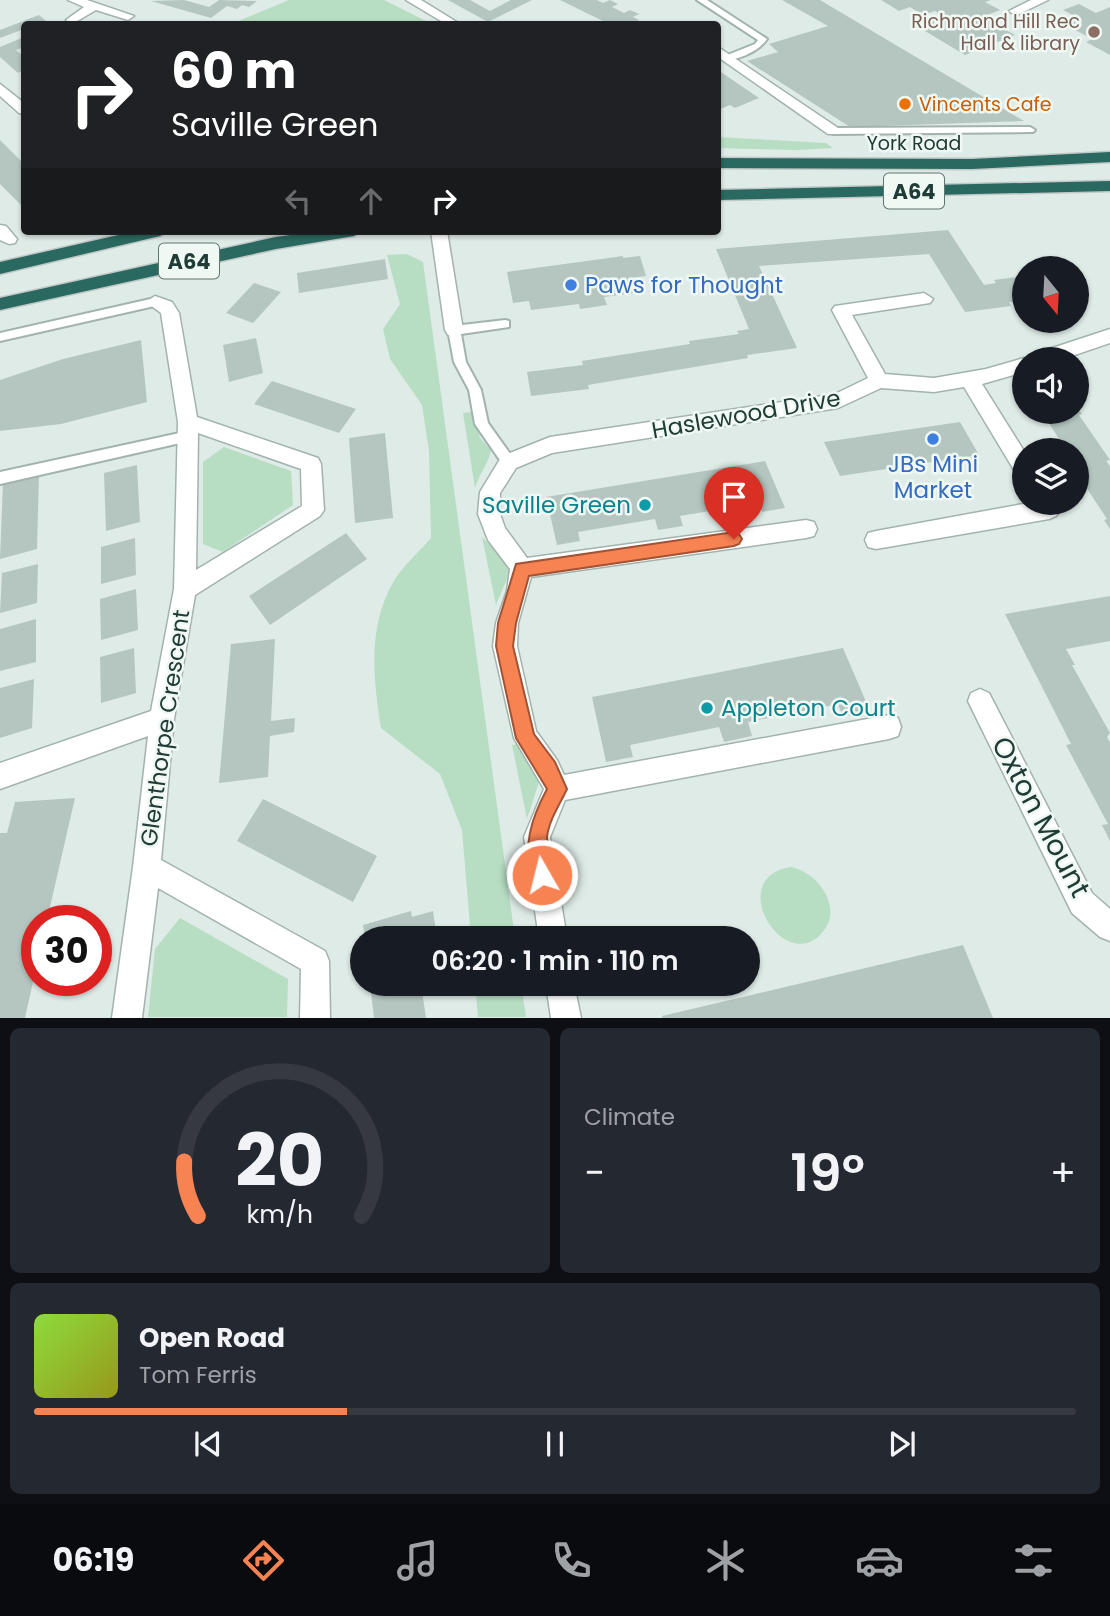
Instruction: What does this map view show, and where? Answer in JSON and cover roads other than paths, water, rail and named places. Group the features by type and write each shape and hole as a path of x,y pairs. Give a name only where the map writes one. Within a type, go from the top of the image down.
{"highway":[{"name":"York Road","path":"721,163 972,164 1110,157"},
{"name":"A64","path":"721,195 1110,186"},
{"name":"A64","path":"0,268 143,235"},
{"name":"A64","path":"0,305 275,243 328,235"}],"street":[{"path":"74,0 128,16"},
{"path":"412,0 449,21"},
{"path":"1015,11 1042,0"},
{"path":"72,20 94,6"},
{"path":"723,55 833,131"},
{"path":"0,88 21,107"},
{"path":"440,235 454,330"},
{"path":"925,299 841,310 879,381 934,385 970,380 1012,368"},
{"name":"Glenthorpe Crescent","path":"127,1017 147,867 162,719 185,589 188,429 170,313 166,306 155,302"},
{"path":"1077,347 1110,336"},
{"path":"970,380 1012,449"},
{"name":"Haslewood Drive","path":"509,462 550,445 838,401 879,381"},
{"name":"Glenthorpe Crescent","path":"185,589 313,510 312,464 188,429"},
{"path":"509,462 490,492 489,514 496,533 522,569 507,623 505,646 526,738 548,769 557,789"},
{"path":"876,540 1020,515"},
{"path":"522,569 806,529"},
{"name":"Oxton Mount","path":"980,701 1082,903 1110,927"},
{"path":"0,776 162,719"},
{"path":"557,789 889,727"},
{"path":"551,926 537,837 542,818 557,789"},
{"name":"Glenthorpe Crescent","path":"147,867 315,961 315,1017"},
{"path":"562,996 566,1017"}],"lane":[{"path":"701,0 763,39 758,46 723,55"},
{"path":"833,131 1030,130"},
{"name":"Glenthorpe Crescent","path":"0,337 155,302"},
{"path":"505,324 454,330 460,362 475,390 482,424 509,462"},
{"path":"0,478 188,429"}],"place":[{"name":"Richmond Hill Rec Hall & library","path":"1094,32"},
{"name":"Vincents Cafe","path":"905,104"},
{"name":"Paws for Thought","path":"571,285"},
{"name":"JBs Mini Market","path":"933,439"},
{"name":"Saville Green","path":"645,505"},
{"name":"Appleton Court","path":"707,708"}]}
